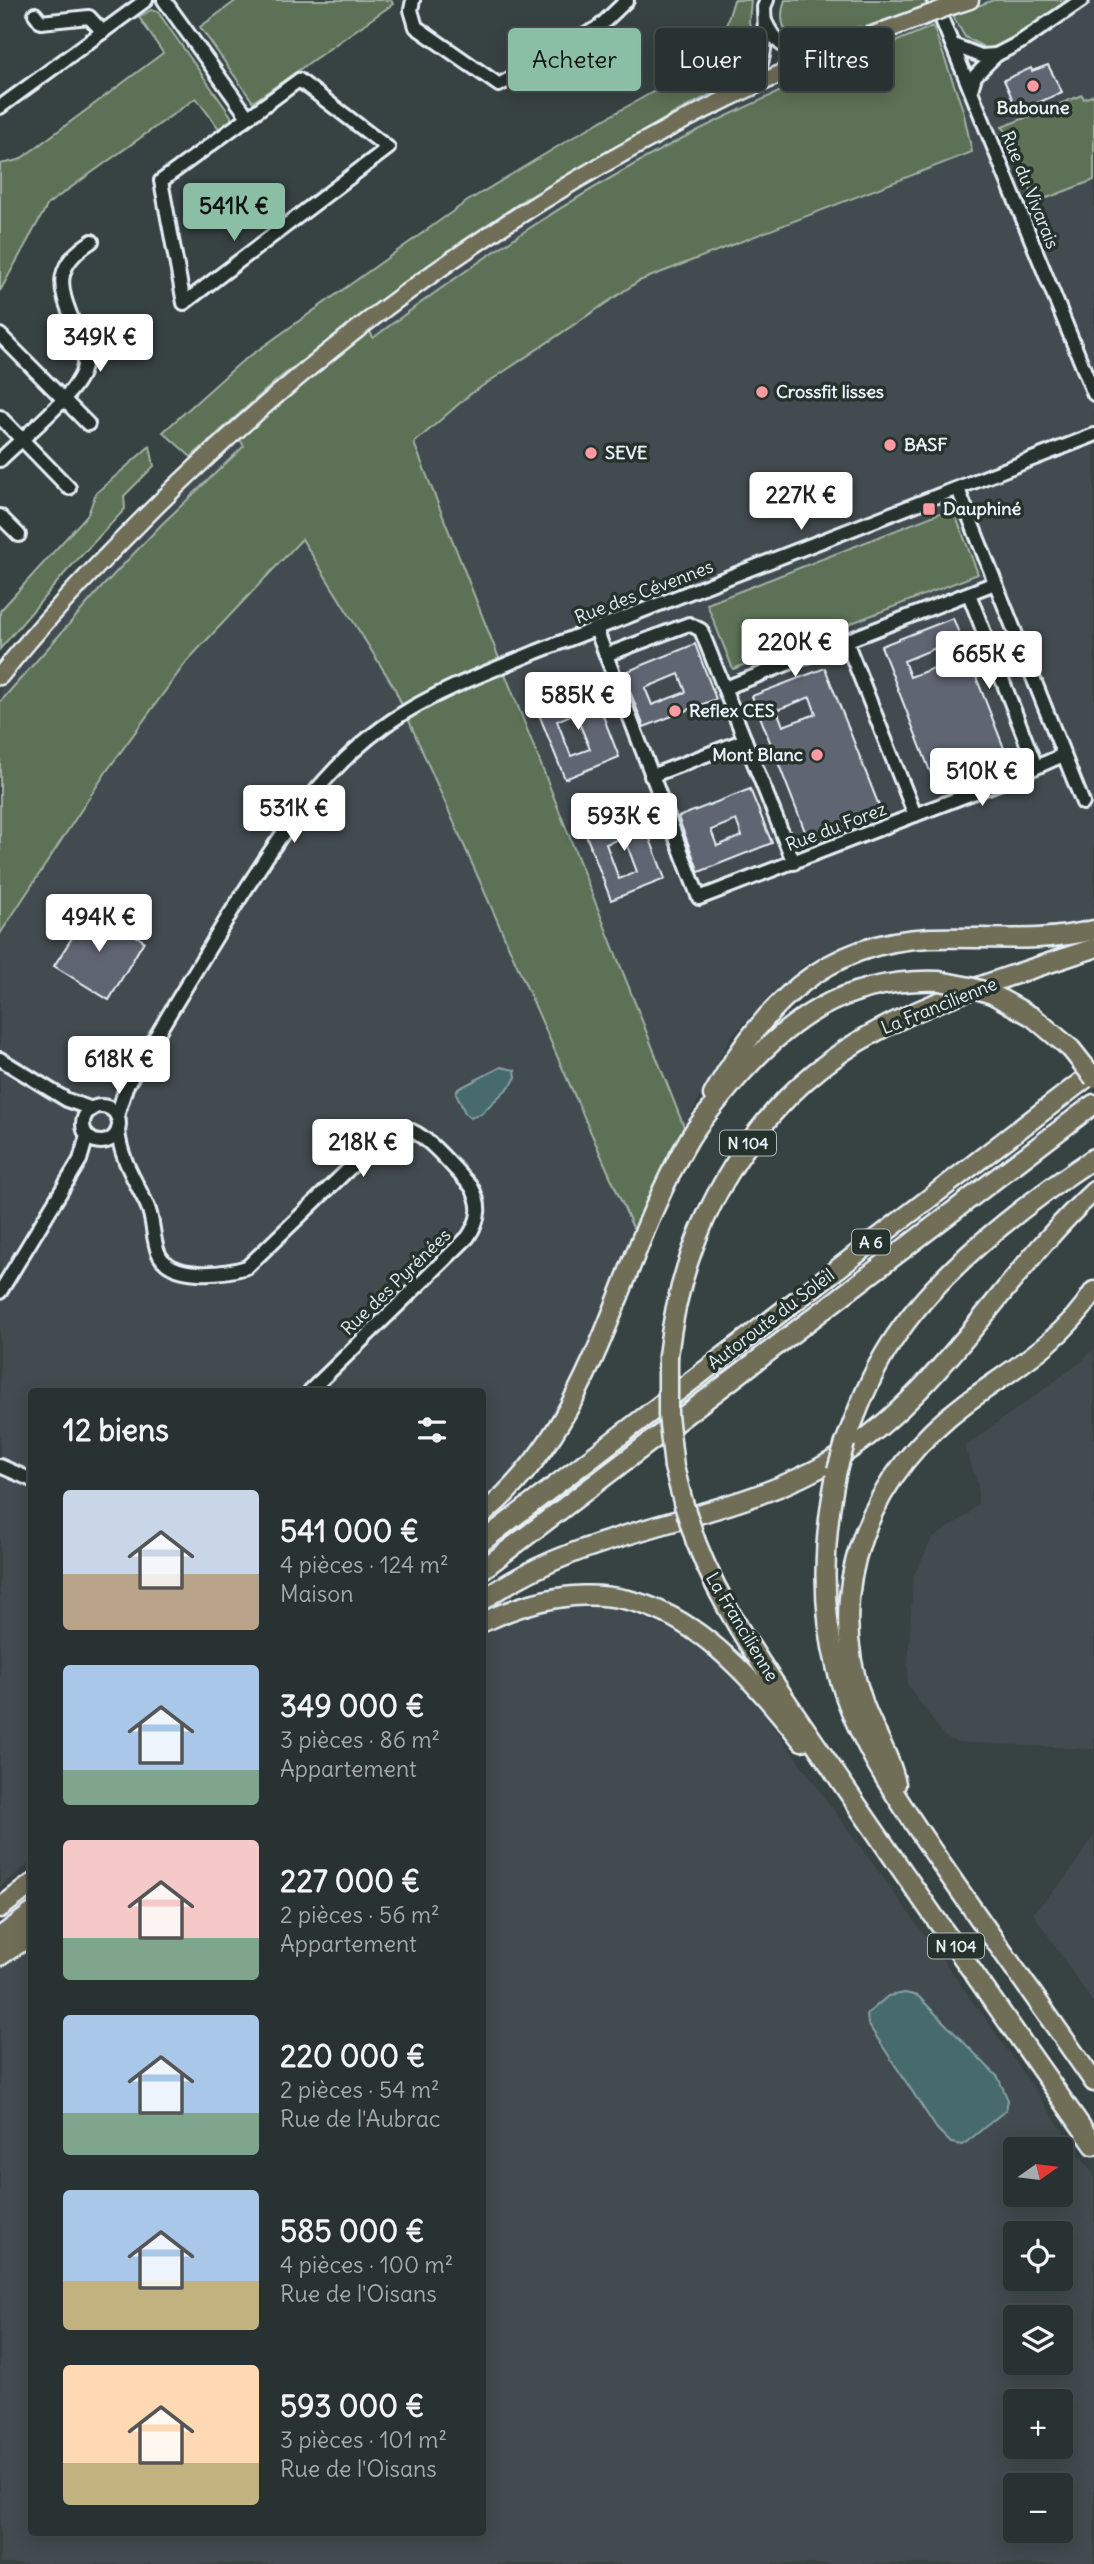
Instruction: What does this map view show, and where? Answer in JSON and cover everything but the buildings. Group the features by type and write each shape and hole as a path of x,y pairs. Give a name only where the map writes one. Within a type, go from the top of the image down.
{"highway":[{"path":"486,1512 510,1492 532,1466 572,1404 601,1344 654,1209 690,1138 729,1066 752,1032 792,989 840,958 870,947 908,939 1045,939 1094,930"},
{"name":"La Francilienne","path":"1094,948 930,1006 878,1030 829,1061 794,1092 764,1123 737,1158 704,1217 682,1280 668,1356 668,1415 674,1467 696,1542 716,1588 741,1632 850,1794 1094,2146"},
{"path":"690,1138 755,1057 803,1017 838,997 870,987 907,981 939,981 992,994 1033,1017 1071,1049 1094,1078"},
{"name":"Autoroute du Soleil","path":"486,1539 1094,1072"},
{"name":"Autoroute du Soleil","path":"486,1567 1094,1104"},
{"path":"1068,1175 1094,1152"},
{"name":"N 104","path":"1094,1158 1068,1175 976,1249 916,1309 890,1344 870,1380 845,1443 829,1512 824,1564 832,1650 843,1691 859,1730 901,1804 1094,2082"},
{"path":"486,1598 544,1564 599,1544 744,1501 793,1481 837,1458 882,1425 922,1388 1053,1232 1094,1191"},
{"path":"901,1804 894,1770 864,1705 852,1651 850,1622 853,1576 867,1525 884,1489 923,1439 954,1412 1043,1349 1075,1318 1094,1291"},
{"path":"486,1621 532,1603 580,1596 628,1601 675,1618 705,1636 743,1670 835,1787 850,1794"},
{"path":"0,1908 28,1887"},
{"path":"0,1937 28,1916"},
{"path":"0,1956 28,1938"}],"main road":[{"path":"890,28 970,0"},
{"path":"0,676 95,567 185,477 272,399 362,325 427,277 554,194 721,103 780,77"}],"street":[{"path":"0,107 146,0"},
{"path":"164,0 248,117"},
{"path":"413,0 411,10 416,27 499,85 599,27 627,0"},
{"path":"721,103 759,74 763,62 764,7 767,0"},
{"name":"Rue du Vivarais","path":"934,0 1094,394"},
{"path":"971,90 975,76 996,55 1019,43 1082,0"},
{"path":"35,14 41,22 89,17 103,32"},
{"path":"765,21 780,44"},
{"path":"953,45 981,56 996,55"},
{"path":"299,80 388,148 184,303 160,181 248,117 299,80"},
{"path":"0,460 78,382 85,360 63,292 62,272 73,253 92,241"},
{"path":"0,335 88,424"},
{"path":"0,417 69,488"},
{"name":"Rue des Cévennes","path":"126,1087 273,845 315,790 356,750 399,716 444,690 519,659 1094,435"},
{"path":"958,489 1083,803"},
{"path":"0,516 19,535"},
{"path":"725,688 995,583"},
{"path":"969,594 1036,767"},
{"path":"606,654 678,627 689,624 698,626 705,635 794,863"},
{"path":"596,629 651,776 745,740"},
{"path":"846,641 915,815"},
{"name":"Rue du Forez","path":"651,776 699,898 794,863 1063,755"},
{"path":"0,1059 67,1100 97,1108 117,1123"},
{"path":"80,1160 85,1130 84,1118 126,1087"},
{"path":"0,1292 80,1160 114,1136 126,1087"},
{"path":"67,1100 85,1130 102,1142"},
{"name":"Rue des Pyrénées","path":"117,1123 121,1154 150,1212 158,1251 163,1261 174,1269 234,1271 247,1268 384,1135 398,1130 411,1130 422,1138 471,1186 479,1213 468,1237 313,1388"},
{"name":"Rue des Pyrénées","path":"102,1142 121,1154"},
{"path":"0,1466 28,1478"}],"shaded area":[{"path":"982,0 1094,0 1094,922 1035,933 1015,930 928,929 893,932 858,940 808,962 774,991 730,1038 684,1127 367,325 428,279 667,133 759,91 766,91 766,88 780,82 780,91 893,91 893,31"},
{"path":"236,433 394,687 634,1230 597,1326 558,1410 535,1446 508,1480 486,1500 486,1388 28,1388 28,1864 0,1887 0,678 14,660"},
{"path":"1094,1348 1094,1749 956,1742 944,1736 907,1684 913,1577 932,1539 966,1516 978,1504 978,1485 964,1447 1080,1363"},
{"path":"560,1607 606,1608 643,1618 679,1633 715,1660 762,1711 987,2021 1068,2137 1003,2137 1003,2207 1073,2207 1073,2145 1094,2175 1094,2564 0,2564 0,1969 28,1950 28,2536 486,2536 486,1635 515,1618"},
{"path":"1094,1836 1094,2004 1033,1913 1066,1877"}],"green space":[{"path":"237,0 391,0 393,4 253,102 200,27"},
{"path":"734,0 751,0 751,28 725,28"},
{"path":"785,0 924,0 928,7 861,28 785,28"},
{"path":"993,0 1074,0 1003,47 984,52 982,46 965,37 953,16"},
{"path":"151,10 158,12 231,116 231,122 220,130 196,98 48,204 0,291 0,164 19,160 163,53 139,17"},
{"path":"933,26 963,110 972,152 639,281 469,395 414,443 684,1127 634,1230 394,687 302,539 187,661 106,772 0,934 0,702 162,524 244,446 236,433 367,325 373,338 447,284 561,208 681,139 781,91 893,91 893,43"},
{"path":"655,91 717,91 674,113 533,197 526,198 371,308 278,379 191,457 163,432 240,363 466,202"},
{"path":"1082,95 1084,99 1094,95 1094,180 1039,201 1027,184 1014,143 1002,127"},
{"path":"150,446 154,466 124,496 125,509 65,573 0,649 0,611 88,514 96,493"},
{"path":"945,511 956,517 978,574 733,669 707,604"}],"water":[{"path":"501,1067 515,1070 516,1077 512,1084 481,1114 470,1118 456,1093 458,1089"},
{"path":"905,1993 918,1996 998,2077 1008,2100 1006,2110 963,2145 951,2143 937,2129 868,2024 867,2014 888,1996"}],"place":[{"name":"Baboune","path":"1033,86"},
{"name":"Crossfit lisses","path":"762,392"},
{"name":"BASF","path":"890,445"},
{"name":"SEVE","path":"591,453"},
{"name":"Dauphiné","path":"929,509"},
{"name":"Reflex CES","path":"675,711"},
{"name":"Mont Blanc","path":"817,755"}]}
